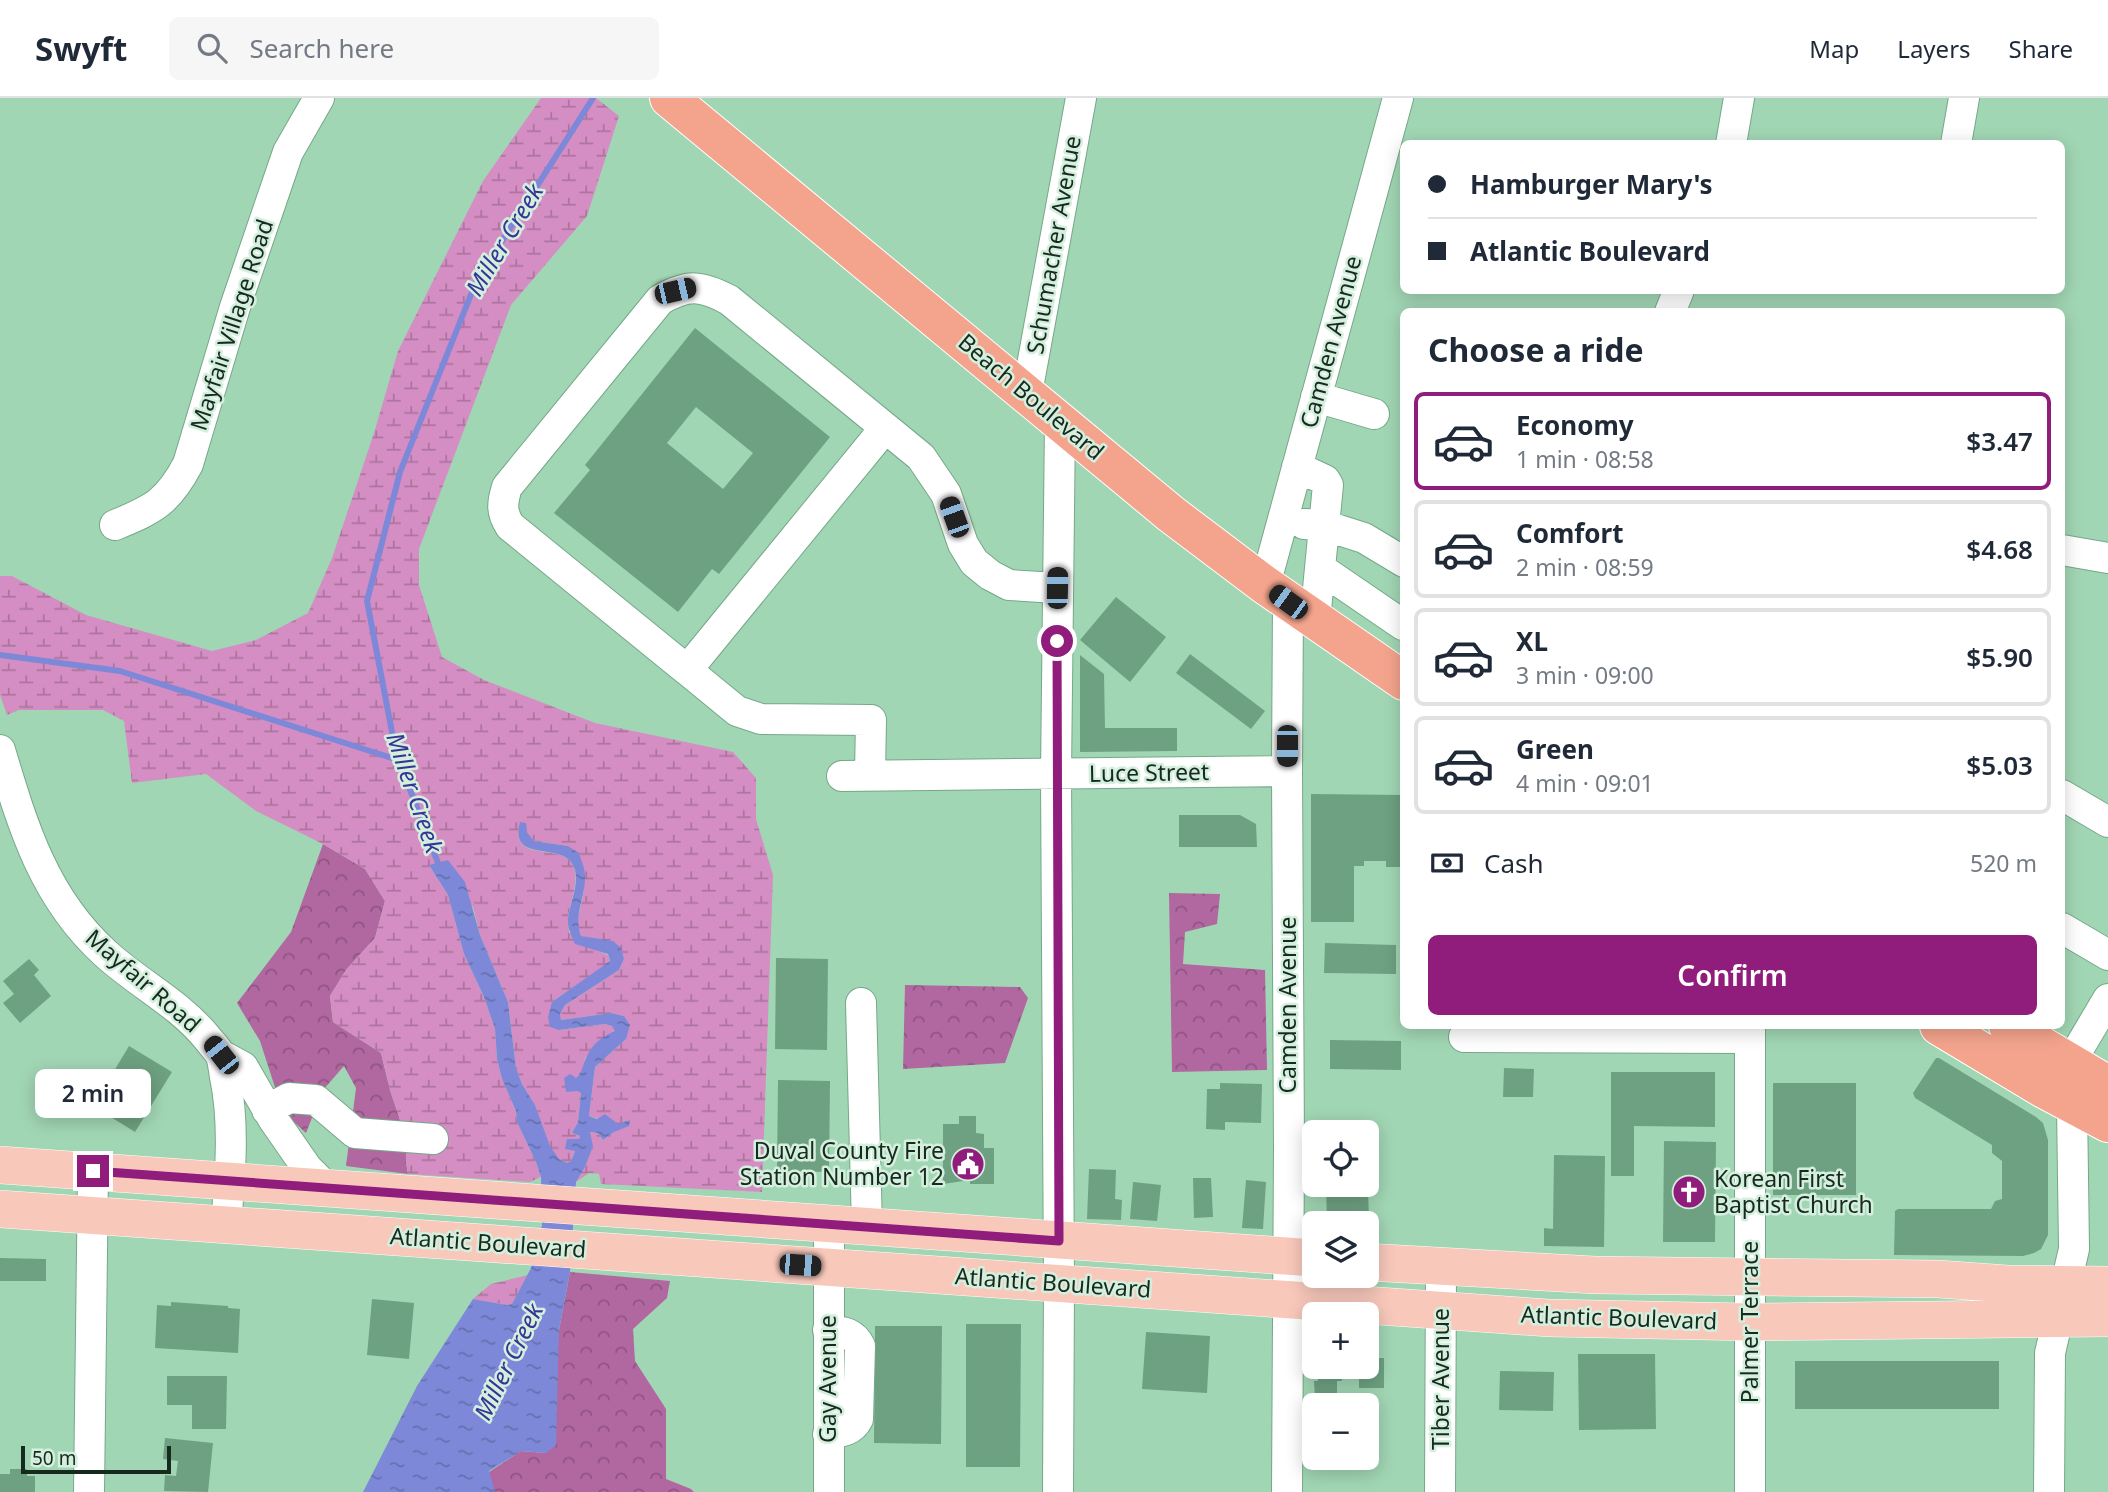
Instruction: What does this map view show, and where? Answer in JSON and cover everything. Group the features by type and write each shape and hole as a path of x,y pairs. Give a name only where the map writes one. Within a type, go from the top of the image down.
{"highway":[{"name":"Beach Boulevard","path":"669,98 1171,514 1289,602 1390,672"},
{"path":"1944,1029 2072,1105 2108,1123"},
{"path":"2013,1029 2108,1085"}],"main road":[{"path":"2070,1063 2072,1105"},
{"name":"Atlantic Boulevard","path":"0,1165 1301,1257"},
{"name":"Atlantic Boulevard","path":"0,1209 1549,1318 1750,1321 2063,1301 2108,1285"},
{"name":"Atlantic Boulevard","path":"1379,1263 1595,1275 1938,1279 2008,1284 2108,1318"}],"street":[{"name":"Mayfair Village Road","path":"115,525 161,502 176,485 188,464 235,307 288,152 318,98"},
{"name":"Schumacher Avenue","path":"1027,393 1081,98"},
{"name":"Camden Avenue","path":"1287,1492 1288,1301 1301,1257 1289,1149 1289,602 1283,522 1398,98"},
{"path":"1732,140 1739,98"},
{"path":"1956,140 1964,98"},
{"path":"885,428 687,670 510,526 503,516 502,501 507,487 660,300 675,291 694,286 713,291 729,300 885,428 920,457 946,494 962,544 974,562 1009,585 1057,588"},
{"path":"1316,397 1374,414"},
{"path":"1058,1492 1056,775 1060,422"},
{"path":"1289,602 1321,569 1328,485 1325,480 1297,467"},
{"path":"1283,522 1323,525 1364,538 1400,560"},
{"path":"2065,551 2108,558"},
{"path":"1321,569 1400,622"},
{"path":"1390,672 1400,635"},
{"name":"Luce Street","path":"687,670 737,711 761,719 871,720 856,775 1287,771"},
{"name":"Mayfair Road","path":"0,750 34,853 58,898 103,951 131,976 176,1007 202,1031 221,1055 230,1098 231,1130 226,1225"},
{"path":"2065,797 2108,822"},
{"path":"2065,930 2108,955"},
{"path":"2070,1063 2108,999"},
{"path":"861,1003 867,1226"},
{"path":"1464,1037 1750,1032"},
{"name":"Palmer Terrace","path":"1750,1032 1750,1492"},
{"path":"221,1055 243,1067 267,1110 307,1168 327,1188"},
{"path":"267,1110 289,1098 316,1100 355,1133 433,1139"},
{"path":"2049,1492 2050,1353 2074,1249 2072,1105"},
{"path":"89,1492 93,1171"},
{"name":"Gay Avenue","path":"829,1223 829,1492"},
{"name":"Tiber Avenue","path":"1440,1492 1441,1267"}],"green space":[{"path":"541,98 596,98 619,116 587,216 511,305 419,549 419,585 442,657 484,680 595,723 733,752 756,778 756,819 773,875 762,1192 601,1184 599,1174 589,1173 576,1182 585,1167 590,1132 598,1133 603,1140 614,1132 618,1124 589,1116 595,1067 626,1039 624,1016 611,1013 561,1020 560,1014 565,1005 619,970 624,959 596,940 581,936 577,923 584,890 568,846 534,841 520,823 518,835 526,847 561,855 573,865 576,879 568,917 569,933 608,955 610,962 552,1002 559,1030 605,1024 616,1031 585,1058 582,1073 576,1078 577,1091 581,1093 578,1122 572,1133 580,1136 571,1161 567,1163 559,1159 549,1146 535,1105 522,1084 516,1068 508,1002 480,935 473,907 429,865 448,895 464,954 495,1029 497,1059 502,1079 541,1177 530,1182 408,1174 407,1141 381,1053 333,1022 330,996 346,970 375,938 385,901 365,869 323,844 256,811 206,774 132,783 124,721 103,710 19,710 7,715 0,695 0,576 12,576 86,615 212,651 256,640 308,613 332,558 398,351 483,181"},
{"path":"323,844 365,869 385,901 375,938 346,970 330,996 333,1022 381,1053 407,1141 408,1174 346,1166 356,1088 344,1066 323,1090 306,1133 283,1112 260,1041 237,1003 291,932"},
{"path":"1169,893 1220,894 1217,924 1185,932 1183,964 1265,970 1267,1070 1172,1072"},
{"path":"905,985 1020,987 1028,998 1005,1063 903,1069"},
{"path":"570,1272 670,1281 667,1298 633,1329 635,1361 666,1409 666,1479 694,1492 493,1490 489,1472 521,1451 546,1453 559,1330"},
{"path":"528,1275 512,1304 473,1299 491,1284"}],"water":[{"path":"520,822 526,823 527,832 534,841 568,846 579,853 585,875 578,920 581,936 613,941 621,948 624,959 619,970 565,1005 560,1014 561,1020 611,1013 624,1016 630,1025 626,1039 595,1067 589,1116 597,1119 605,1114 618,1124 630,1120 629,1126 603,1140 598,1133 590,1132 593,1146 576,1182 570,1272 559,1330 556,1445 546,1453 521,1451 489,1471 495,1492 363,1492 417,1386 473,1299 512,1304 531,1268 542,1225 541,1177 502,1079 497,1059 495,1029 464,954 448,895 429,865 448,860 465,882 480,935 508,1002 516,1068 535,1105 550,1146 559,1159 567,1163 571,1161 575,1151 565,1149 567,1139 579,1139 580,1136 572,1133 578,1122 581,1093 566,1092 564,1078 570,1074 576,1078 595,1044 615,1031 612,1026 605,1024 559,1030 550,1027 548,1017 552,1002 610,961 608,954 575,944 571,934 568,918 576,880 573,865 561,855 526,847 518,834"}],"building":[{"path":"695,328 830,437 719,574 712,569 678,612 554,513 590,470 585,465","holes":["696,407 753,453 723,489 667,443"]},
{"path":"1116,597 1166,637 1130,682 1080,640"},
{"path":"1190,654 1265,711 1251,729 1176,673"},
{"path":"1080,655 1104,674 1105,728 1177,728 1177,751 1080,752"},
{"path":"1311,794 1400,795 1400,867 1386,867 1386,861 1364,861 1364,866 1354,866 1354,922 1311,922"},
{"path":"1179,815 1240,815 1256,824 1257,847 1179,847"},
{"path":"1325,943 1396,945 1396,974 1324,973"},
{"path":"776,958 828,959 827,1050 775,1049"},
{"path":"29,959 39,970 34,975 51,996 20,1023 3,1003 14,994 3,981"},
{"path":"1330,1040 1401,1041 1401,1070 1330,1069"},
{"path":"129,1046 172,1072 135,1132 93,1106"},
{"path":"1936,1058 2043,1123 2048,1140 2048,1235 2041,1249 2034,1253 2023,1256 1894,1255 1895,1211 1898,1209 1991,1209 1995,1201 2002,1199 2002,1161 1992,1153 1992,1145 1915,1098 1913,1093"},
{"path":"1504,1068 1534,1069 1533,1097 1503,1097"},
{"path":"1611,1072 1715,1072 1715,1127 1634,1126 1634,1176 1611,1176"},
{"path":"778,1080 830,1081 829,1172 777,1171"},
{"path":"1220,1083 1262,1084 1261,1123 1225,1122 1225,1130 1206,1129 1207,1089 1220,1089"},
{"path":"1773,1083 1856,1083 1856,1195 1773,1195"},
{"name":"Duval County Fire Station Number 12","path":"959,1116 976,1116 976,1133 984,1134 984,1148 994,1148 994,1184 970,1184 970,1180 943,1184 943,1124 959,1124"},
{"name":"Korean First Baptist Church","path":"1664,1141 1716,1142 1715,1242 1663,1242"},
{"path":"1554,1155 1605,1156 1604,1247 1544,1246 1544,1228 1553,1229"},
{"path":"1089,1169 1116,1170 1115,1199 1122,1200 1121,1220 1087,1219"},
{"path":"1193,1178 1211,1178 1213,1217 1194,1218"},
{"path":"1246,1180 1266,1182 1263,1229 1242,1228"},
{"path":"1133,1182 1161,1185 1157,1221 1130,1219"},
{"path":"1326,1197 1368,1197 1369,1211 1327,1211"},
{"path":"0,1258 46,1259 46,1281 0,1281"},
{"path":"372,1299 414,1303 409,1359 367,1355"},
{"path":"171,1302 240,1309 238,1353 155,1348 157,1305 171,1306"},
{"path":"966,1324 1021,1324 1020,1467 966,1467"},
{"path":"875,1326 942,1326 941,1444 874,1443"},
{"path":"1146,1332 1210,1336 1207,1393 1142,1389"},
{"path":"1578,1354 1655,1354 1656,1429 1579,1430"},
{"path":"1379,1358 1384,1358 1384,1388 1359,1388 1359,1379 1379,1379"},
{"path":"1795,1361 1999,1361 1999,1409 1795,1409"},
{"path":"1500,1371 1554,1372 1553,1411 1499,1410"},
{"path":"167,1376 227,1376 226,1429 192,1429 192,1405 167,1405"},
{"path":"1318,1379 1342,1381 1337,1381 1337,1393 1315,1393 1314,1381"},
{"path":"165,1438 213,1443 208,1492 164,1491 165,1475 176,1476 178,1461 163,1459"},
{"path":"10,1469 27,1469 27,1476 35,1476 35,1492 0,1492 0,1474 10,1474"}],"waterway":[{"name":"Miller Creek","path":"438,863 396,753 367,601 400,472 476,282 593,98"},
{"path":"0,655 120,671 398,760"}],"place":[{"name":"Duval County Fire Station Number 12","path":"968,1164"},
{"name":"Korean First Baptist Church","path":"1689,1192"}],"route":[{"path":"93,1171 1059,1241 1057,641"}]}
